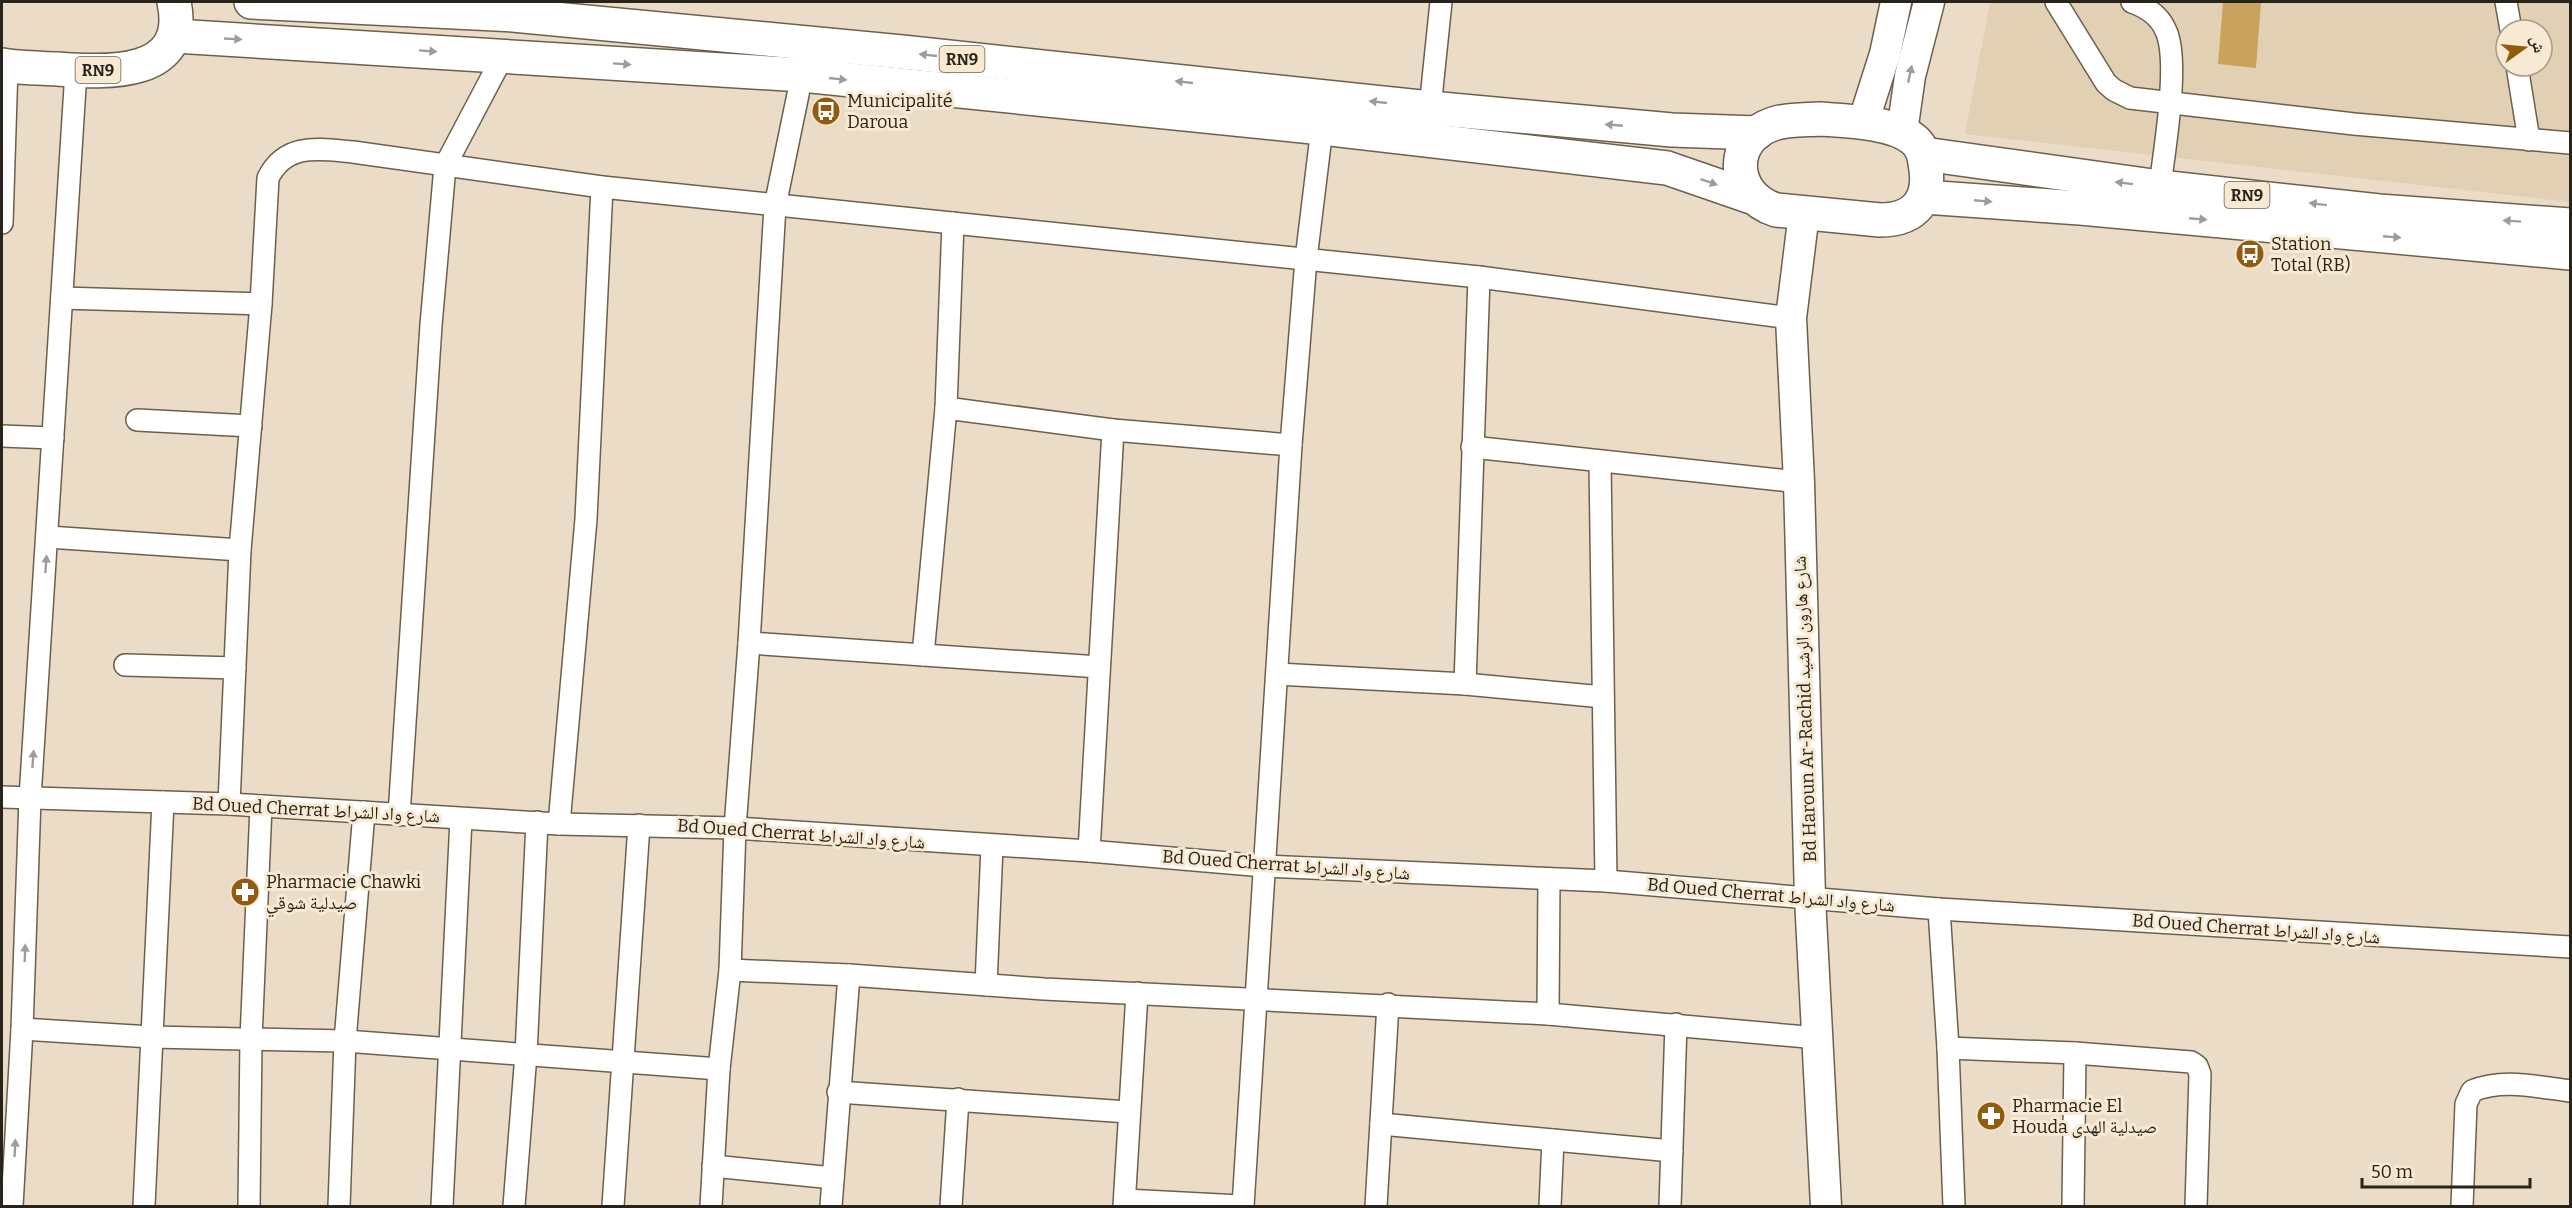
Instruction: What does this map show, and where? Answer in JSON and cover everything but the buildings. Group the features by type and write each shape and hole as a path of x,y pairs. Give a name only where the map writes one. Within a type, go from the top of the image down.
{"highway":[{"path":"174,2 177,18 175,36"},
{"name":"RN9","path":"251,2 513,15 1430,108 1672,130 1757,133 1772,124 1786,121 1820,119 1863,123 1913,143 2160,188 2379,211 2571,225"},
{"name":"RN9","path":"4,65 76,70 128,70 158,57 175,36 802,75 1322,128 1667,168 1751,196 1762,206 1804,213 1894,220 1916,209 1924,197 2080,208 2571,253"},
{"path":"1751,196 1743,184 1740,170 1742,156 1757,133"},
{"path":"1913,143 1928,183 1924,197"}],"street":[{"path":"1430,108 1441,2"},
{"path":"1863,123 1885,54 1896,2"},
{"path":"1913,143 1910,76 1929,2"},
{"path":"2056,2 2106,83 2130,98 2354,124 2571,143"},
{"path":"2132,2 2156,15 2168,36 2172,59 2160,188"},
{"path":"2506,2 2509,18"},
{"path":"399,815 431,325 445,166 503,56"},
{"path":"2,223 4,65"},
{"path":"12,1206 22,1029 30,798 76,70"},
{"path":"711,1206 719,1070 730,970 735,828 749,643 775,206 802,75"},
{"path":"2519,78 2529,140"},
{"path":"1137,993 1124,1203 1241,1206 1291,445 1306,259 1322,128"},
{"path":"229,804 240,550 261,304 268,178 274,166 288,154 314,148 602,187 1479,277 1791,318"},
{"path":"559,824 586,519 602,187"},
{"name":"Bd Haroun Ar-Rachid شارع هارون الرشيد","path":"1804,213 1791,318 1799,483 1810,898 1826,1206"},
{"path":"923,655 946,408 953,223"},
{"path":"1466,684 1479,277"},
{"path":"62,298 261,304"},
{"path":"946,408 1113,430 1291,445"},
{"path":"137,420 251,426"},
{"path":"1089,851 1113,430"},
{"path":"2,436 53,438"},
{"path":"1472,447 1799,483"},
{"path":"1600,462 1606,881"},
{"path":"48,537 240,550"},
{"path":"749,643 1099,667"},
{"path":"125,665 235,668"},
{"path":"1277,674 1466,684 1603,697"},
{"name":"Bd Oued Cherrat شارع واد الشراط","path":"2,797 229,804 559,824 735,828 1089,851 1264,866 1606,881 1939,909 2571,947"},
{"path":"144,1206 150,1037 164,802"},
{"path":"249,1206 251,1039 261,806"},
{"path":"339,1206 345,1041 364,812"},
{"path":"441,1206 461,819"},
{"path":"513,1206 526,1054 537,822"},
{"path":"613,1206 639,825"},
{"path":"986,985 992,846"},
{"path":"1548,1014 1549,879"},
{"path":"1939,909 1948,1048 1954,1206"},
{"path":"730,970 1255,1000 1388,1004 1676,1024 1818,1038"},
{"path":"831,1206 838,1092 849,975"},
{"path":"1376,1206 1388,1004"},
{"path":"1670,1206 1676,1024"},
{"path":"22,1029 150,1037 345,1041 719,1070"},
{"path":"1948,1048 2182,1060 2197,1066 2200,1083 2196,1206"},
{"path":"2073,1206 2074,1053"},
{"path":"2462,1206 2466,1104 2472,1091 2488,1084 2511,1084 2571,1091"},
{"path":"838,1092 1128,1112"},
{"path":"951,1206 958,1099"},
{"path":"1381,1124 1672,1150"},
{"path":"1550,1206 1553,1140"},
{"path":"713,1166 832,1178"}],"shaded area":[{"path":"1990,2 2570,2 2570,202 1965,134"}],"place":[{"name":"Municipalité Daroua","path":"826,111"},
{"name":"Station Total (RB)","path":"2250,254"},
{"name":"Pharmacie Chawki صيدلية شوقي","path":"245,892"},
{"name":"Pharmacie El Houda صيدلية الهدى","path":"1991,1116"}]}
